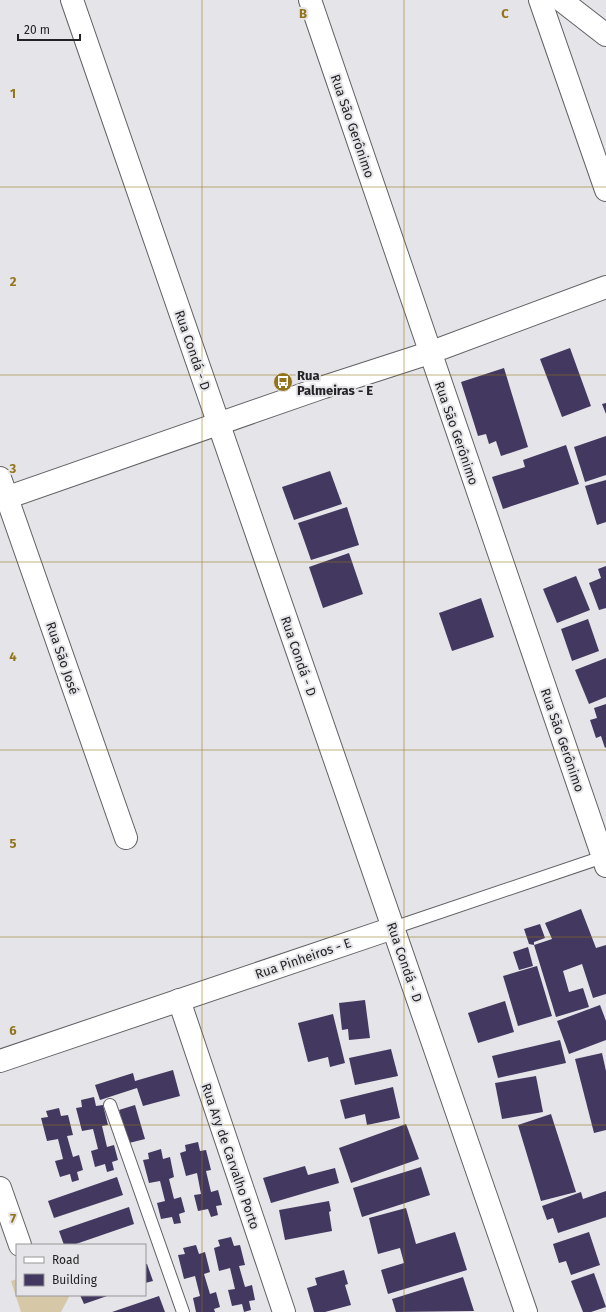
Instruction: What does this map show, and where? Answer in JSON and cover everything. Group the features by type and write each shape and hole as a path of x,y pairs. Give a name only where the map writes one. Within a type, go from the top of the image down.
{"street":[{"name":"Rua Condá - D","path":"72,0 526,1312"},
{"name":"Rua São Gerônimo","path":"310,0 605,859"},
{"path":"540,0 606,190"},
{"path":"561,0 606,35"},
{"path":"2,492 219,425 324,387 430,353 606,287"},
{"name":"Rua São José","path":"2,492 126,838"},
{"name":"Rua Pinheiros - E","path":"0,1061 393,928"},
{"name":"Rua Ary de Carvalho Porto","path":"179,1000 284,1312"},
{"path":"0,1188 20,1244"}],"lane":[{"name":"Rua Pinheiros - E","path":"393,928 605,859"},
{"path":"110,1105 183,1312"}],"shaded area":[{"path":"16,1279 16,1296 69,1296 61,1312 21,1312 11,1281"}],"building":[{"path":"570,348 591,406 562,417 540,359"},
{"path":"504,368 528,447 501,456 496,441 489,444 486,434 478,436 461,382"},
{"path":"606,403 606,414 602,404"},
{"path":"606,436 606,475 585,482 574,447"},
{"path":"566,445 579,484 503,509 492,477 525,467 523,460"},
{"path":"330,471 342,504 294,520 282,487"},
{"path":"606,480 606,522 597,525 585,486"},
{"path":"347,507 359,545 311,560 298,523"},
{"path":"349,553 363,594 323,608 309,567"},
{"path":"606,566 606,608 599,610 589,583 601,578 598,569"},
{"path":"576,576 590,610 557,623 543,589"},
{"path":"481,598 494,637 452,651 439,613"},
{"path":"588,619 599,651 572,661 561,629"},
{"path":"606,658 606,697 589,704 575,670"},
{"path":"606,704 605,748 601,736 596,738 590,720 597,718 594,708"},
{"path":"581,909 596,948 606,945 606,994 593,998 582,964 563,971 569,992 583,988 589,1007 556,1017 534,945 552,939 545,923"},
{"path":"540,924 545,938 534,942 534,945 529,944 524,929"},
{"path":"528,947 533,966 519,970 513,952"},
{"path":"537,966 552,1016 518,1026 503,976"},
{"path":"365,1000 370,1038 349,1040 348,1029 342,1030 339,1003"},
{"path":"505,1001 514,1032 478,1043 468,1013"},
{"path":"600,1005 606,1021 606,1040 569,1054 557,1021"},
{"path":"333,1014 345,1063 330,1067 328,1057 308,1062 298,1023"},
{"path":"560,1040 566,1063 498,1078 492,1056"},
{"path":"391,1049 398,1076 355,1085 349,1058"},
{"path":"602,1053 606,1071 606,1130 594,1133 575,1059"},
{"path":"173,1070 180,1096 143,1106 137,1088 100,1100 95,1085 133,1073 135,1081"},
{"path":"536,1076 543,1112 502,1119 495,1083"},
{"path":"393,1087 400,1118 367,1125 365,1114 345,1119 340,1100"},
{"path":"94,1097 96,1106 103,1105 108,1125 102,1126 107,1147 114,1145 118,1160 112,1162 114,1170 107,1172 105,1164 95,1167 91,1151 98,1149 93,1129 82,1131 76,1108 82,1107 81,1100"},
{"path":"135,1105 145,1139 129,1143 119,1110"},
{"path":"59,1108 61,1116 68,1115 73,1135 67,1136 73,1157 79,1155 83,1170 77,1172 79,1180 72,1182 70,1174 60,1177 55,1161 63,1159 58,1139 47,1141 41,1118 48,1117 46,1111"},
{"path":"551,1114 576,1192 541,1201 518,1125"},
{"path":"406,1124 419,1159 351,1183 339,1148"},
{"path":"198,1142 200,1151 206,1150 211,1170 206,1171 211,1192 218,1190 222,1205 216,1206 218,1215 211,1217 208,1209 198,1211 194,1195 201,1194 197,1173 186,1176 180,1153 186,1151 185,1145"},
{"path":"161,1149 163,1159 170,1157 174,1177 169,1179 174,1199 181,1197 185,1212 179,1214 181,1223 174,1224 172,1217 161,1219 157,1203 165,1201 160,1181 149,1183 143,1160 149,1159 148,1153"},
{"path":"305,1166 308,1175 335,1168 339,1183 271,1203 263,1178"},
{"path":"421,1167 430,1195 362,1217 353,1188"},
{"path":"117,1177 123,1195 54,1218 48,1201"},
{"path":"606,1191 606,1217 558,1233 553,1218 547,1220 542,1206 581,1192 583,1199"},
{"path":"329,1201 332,1231 285,1240 279,1210"},
{"path":"129,1207 134,1224 76,1244 64,1244 59,1231"},
{"path":"406,1208 416,1244 455,1232 467,1270 388,1294 381,1270 404,1263 400,1248 378,1254 369,1218"},
{"path":"589,1232 600,1265 571,1275 566,1261 559,1263 553,1244"},
{"path":"231,1237 234,1246 240,1245 245,1265 239,1266 245,1287 252,1285 255,1300 249,1301 251,1310 244,1312 242,1304 232,1306 228,1290 235,1289 230,1268 219,1271 214,1248 220,1246 218,1240"},
{"path":"196,1245 199,1254 205,1252 210,1272 204,1274 210,1294 216,1292 220,1307 214,1309 215,1312 196,1312 193,1298 200,1296 195,1276 184,1279 178,1255 185,1254 183,1248"},
{"path":"146,1264 147,1264 153,1281 146,1283"},
{"path":"344,1270 348,1284 345,1285 351,1305 325,1312 314,1312 307,1288 317,1285 315,1278"},
{"path":"594,1273 606,1307 591,1312 583,1312 571,1281"},
{"path":"463,1277 474,1311 396,1312 392,1299"},
{"path":"80,1296 107,1296 84,1304"},
{"path":"159,1296 165,1312 112,1312"}],"place":[{"name":"Rua Palmeiras - E","path":"283,382"}]}
